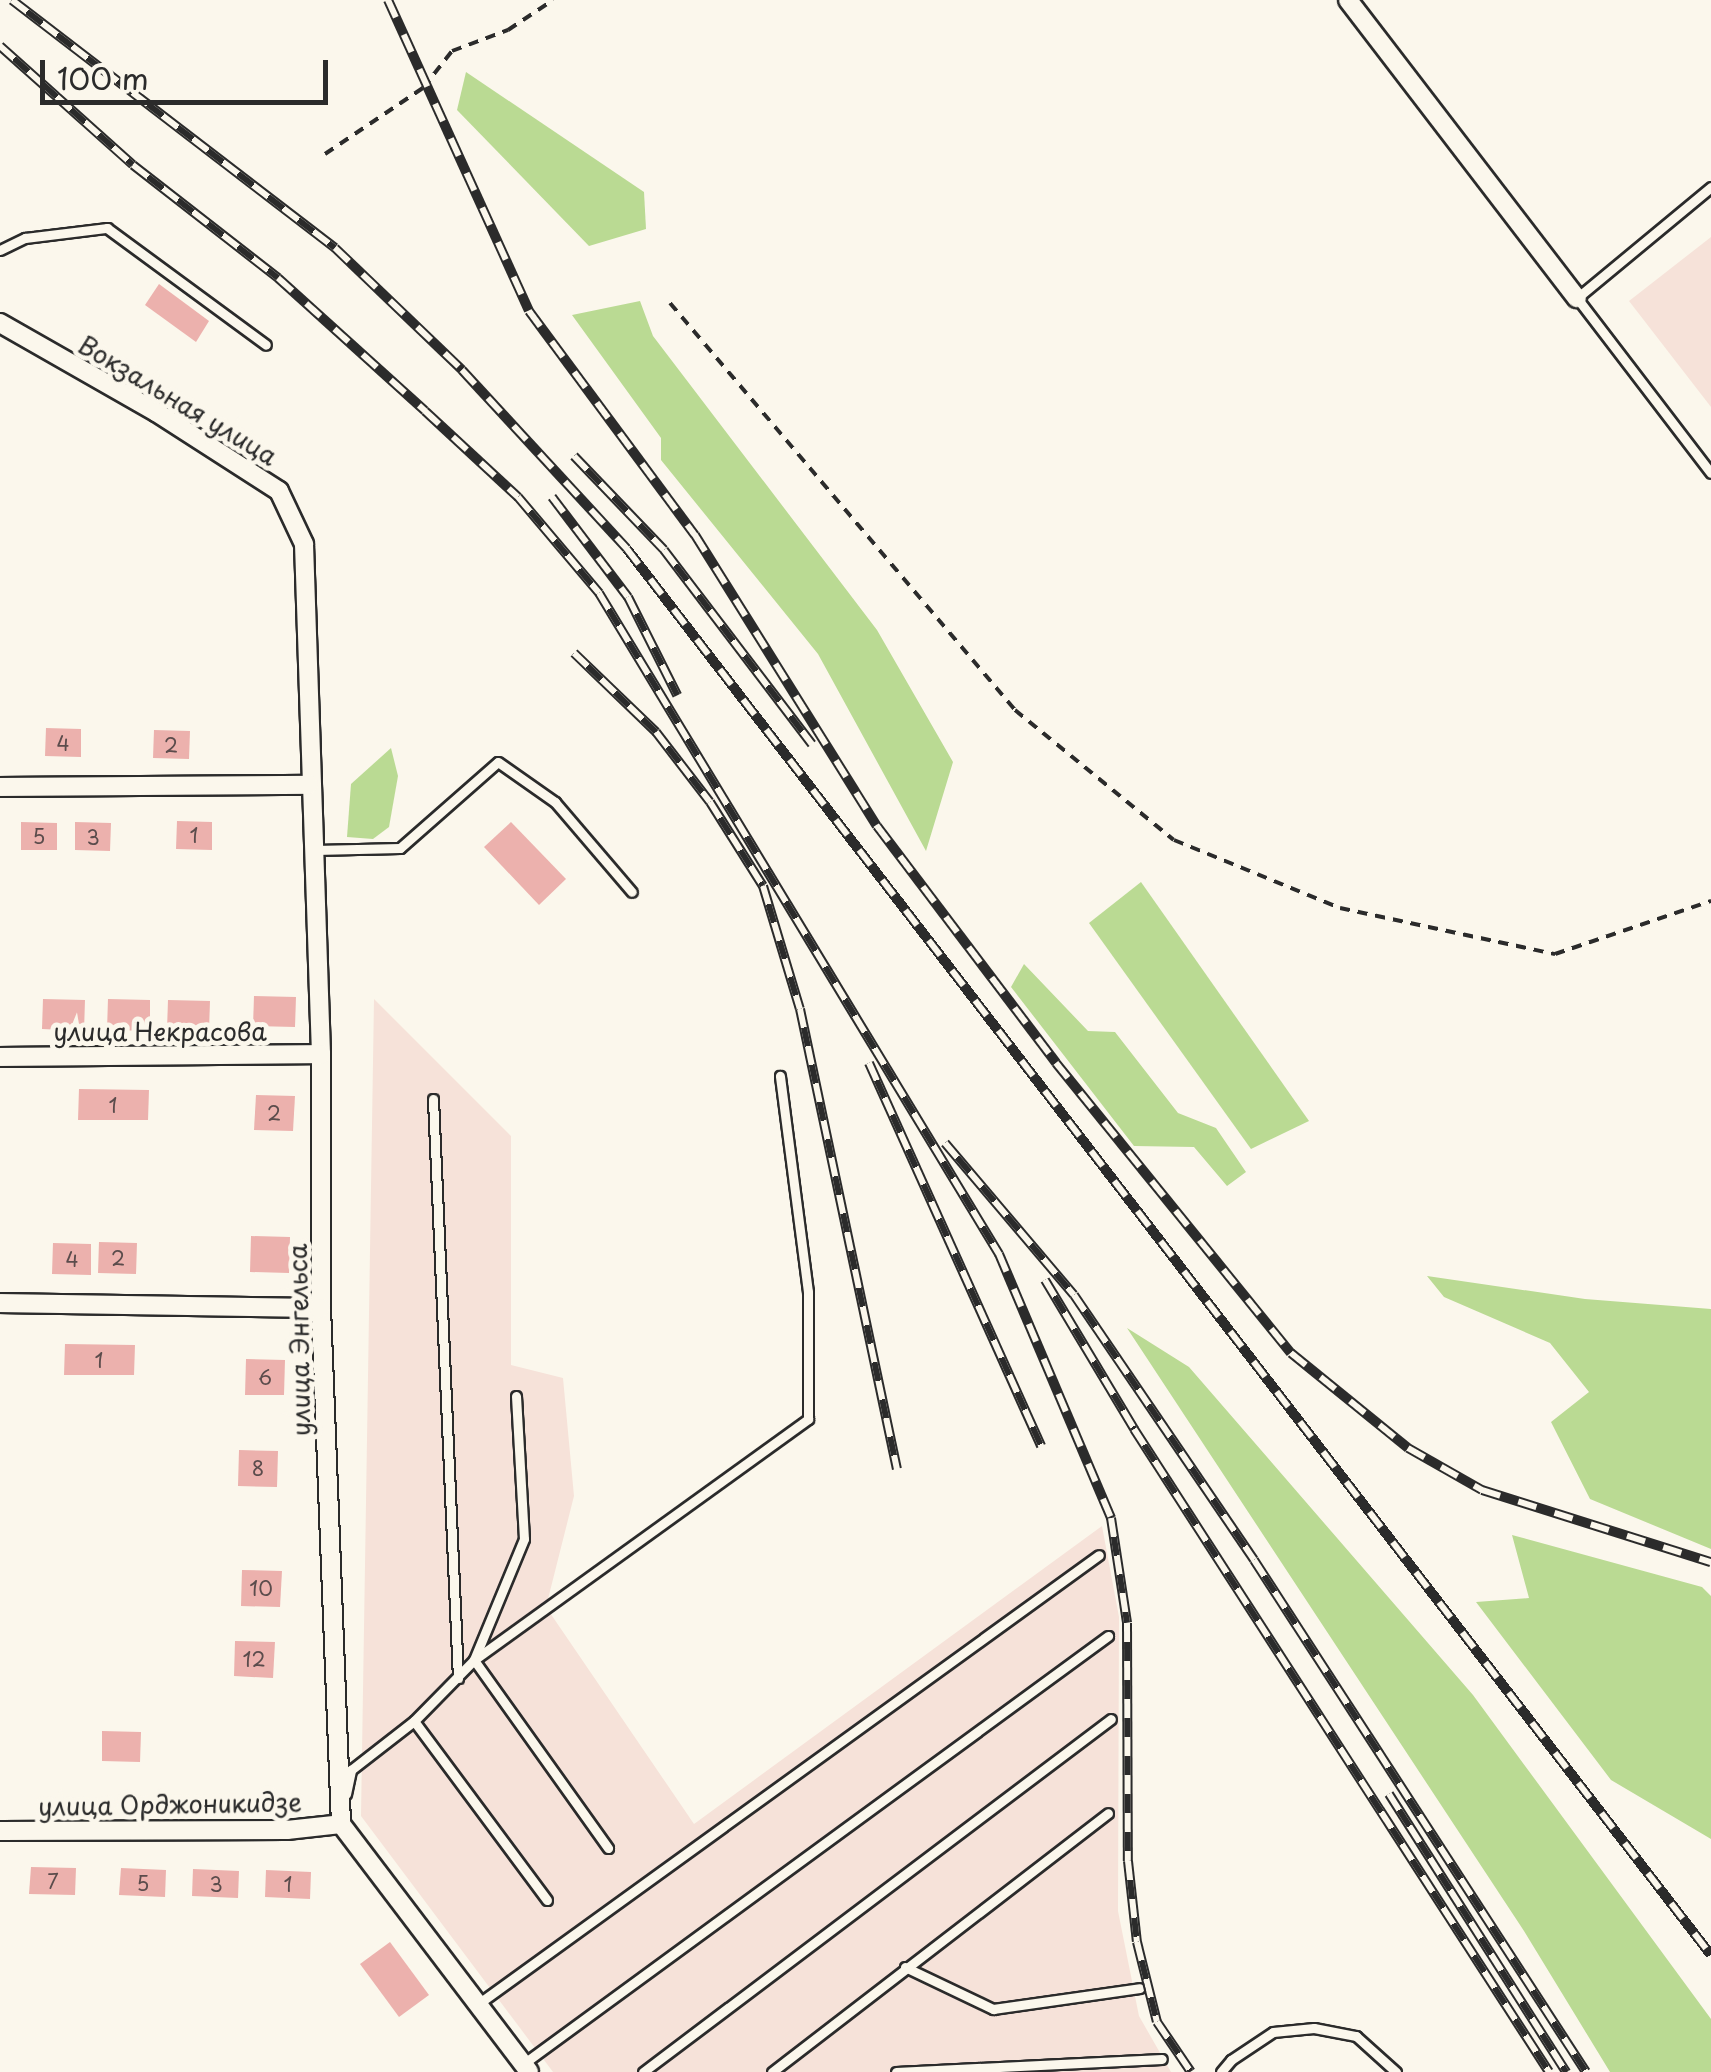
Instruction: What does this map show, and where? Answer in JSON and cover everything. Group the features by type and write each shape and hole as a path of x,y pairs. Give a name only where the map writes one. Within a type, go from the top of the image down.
{"street":[{"path":"1348,0 1578,298"},
{"name":"Вокзальная улица","path":"0,323 156,412 279,491 304,544"},
{"name":"улица Энгельса","path":"304,544 309,785 321,1054 321,1308 340,1824"},
{"path":"0,787 309,785"},
{"name":"улица Некрасова","path":"0,1057 321,1054"},
{"path":"0,1303 321,1308"},
{"path":"340,1824 526,2068"},
{"name":"улица Орджоникидзе","path":"0,1831 287,1830 340,1824"}],"lane":[{"path":"1711,187 1578,298 1711,474"},
{"path":"0,250 24,238 107,228 266,345"},
{"path":"312,850 400,848 498,762 554,802 632,892"},
{"path":"340,1824 351,1770 414,1721 474,1660 808,1419 808,1292 780,1076"},
{"path":"433,1099 458,1678"},
{"path":"474,1660 524,1538 516,1396"},
{"path":"478,2004 1098,1555"},
{"path":"526,2068 1108,1636"},
{"path":"474,1660 608,1848"},
{"path":"642,2072 1111,1719"},
{"path":"414,1721 547,1900"},
{"path":"772,2072 1108,1813"},
{"path":"905,1966 993,2009 1140,1988"},
{"path":"1221,2072 1231,2060 1273,2032 1314,2028 1356,2036 1396,2072"},
{"path":"896,2072 1162,2058"}],"path":[{"path":"326,154 423,88 452,51 508,30 553,0"},
{"path":"670,304 1015,710 1174,840 1340,908 1554,954 1711,902"}],"shaded area":[{"path":"1711,237 1711,407 1629,301"},
{"path":"374,999 511,1136 511,1365 563,1378 574,1496 546,1607 694,1824 1102,1526 1119,1617 1118,1911 1139,2016 1171,2072 553,2072 361,1816"}],"green space":[{"path":"466,72 644,192 646,229 589,246 457,110"},
{"path":"640,301 653,336 877,630 953,762 926,851 818,654 661,460 661,438 572,315"},
{"path":"391,748 398,776 389,827 373,839 347,837 351,784"},
{"path":"1141,882 1309,1121 1251,1149 1089,923"},
{"path":"1024,964 1088,1031 1115,1032 1178,1113 1216,1128 1246,1172 1227,1186 1194,1147 1134,1146 1011,987"},
{"path":"1427,1276 1585,1299 1711,1309 1711,1549 1590,1499 1551,1422 1589,1392 1550,1343 1444,1297"},
{"path":"1127,1328 1189,1367 1473,1695 1711,2019 1711,2072 1610,2072 1524,1931"},
{"path":"1512,1535 1702,1587 1711,1596 1711,1839 1611,1780 1476,1602 1529,1598"}],"building":[{"path":"159,284 209,321 196,342 145,305"},
{"path":"46,728 81,729 81,757 45,756"},
{"path":"154,730 190,731 189,759 153,758"},
{"path":"177,821 212,822 212,850 176,849"},
{"path":"21,822 57,823 57,850 21,850"},
{"path":"75,822 111,823 110,851 75,850"},
{"path":"511,822 566,879 539,905 484,847"},
{"path":"254,996 296,997 295,1027 253,1026"},
{"path":"43,999 85,1000 84,1031 42,1029"},
{"path":"108,999 150,1000 150,1031 107,1030"},
{"path":"168,1000 210,1001 209,1031 167,1030"},
{"path":"79,1089 149,1090 148,1120 78,1120"},
{"path":"256,1095 295,1096 293,1131 254,1130"},
{"path":"251,1236 290,1237 289,1273 250,1272"},
{"path":"99,1242 137,1243 136,1274 98,1273"},
{"path":"53,1243 91,1244 91,1275 52,1274"},
{"path":"65,1344 135,1345 134,1375 64,1375"},
{"path":"246,1359 285,1360 284,1395 245,1395"},
{"path":"239,1450 278,1451 277,1487 238,1486"},
{"path":"242,1570 282,1571 280,1607 241,1606"},
{"path":"235,1641 275,1642 273,1678 234,1676"},
{"path":"102,1731 141,1732 140,1762 102,1761"},
{"path":"31,1867 76,1868 75,1895 29,1894"},
{"path":"121,1868 166,1870 165,1897 119,1895"},
{"path":"193,1869 239,1871 238,1898 192,1896"},
{"path":"266,1870 311,1872 310,1899 265,1897"},
{"path":"390,1942 429,1995 399,2017 360,1964"}],"railway":[{"path":"12,0 335,248 462,370 627,549 1711,1955"},
{"path":"388,0 529,311 695,535 877,826 1056,1063 1291,1353 1408,1448 1482,1490 1711,1562"},
{"path":"0,46 133,165 278,278 425,411 518,497 599,593 999,1254 1111,1518 1127,1623 1128,1861 1137,1942 1157,2022 1191,2072"},
{"path":"574,456 664,550 812,744"},
{"path":"552,497 628,597 677,695"},
{"path":"574,653 656,732 710,802 763,886 800,1009 897,1469"},
{"path":"869,1063 1041,1446"},
{"path":"945,1143 1074,1295 1254,1560 1586,2072"},
{"path":"1045,1280 1134,1429 1549,2072"},
{"path":"1389,1794 1566,2072"}]}
